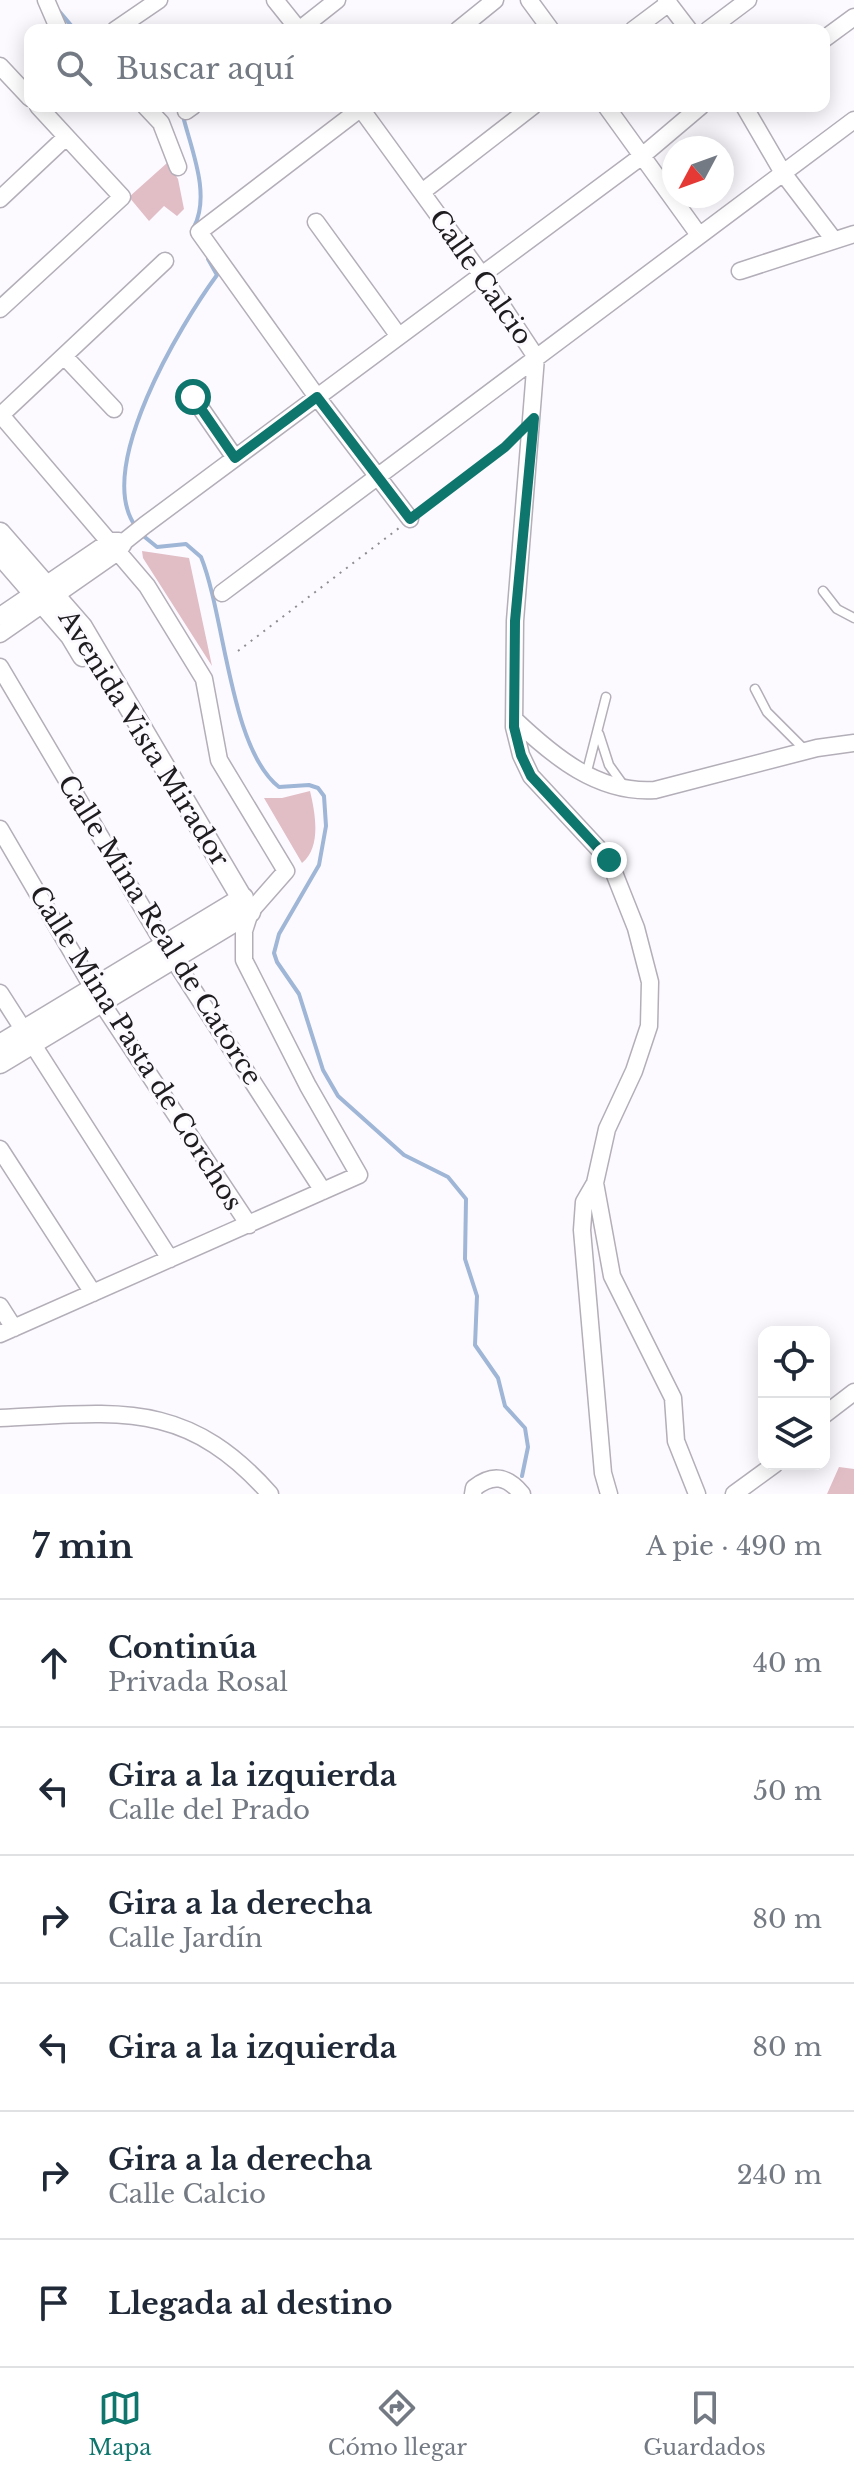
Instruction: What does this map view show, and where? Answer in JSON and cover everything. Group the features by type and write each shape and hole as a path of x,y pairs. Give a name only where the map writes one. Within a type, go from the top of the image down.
{"street":[{"path":"46,0 56,24"},
{"path":"124,24 159,0"},
{"path":"275,0 294,24"},
{"path":"307,24 337,0"},
{"path":"465,24 495,0"},
{"path":"529,0 547,24"},
{"path":"716,24 748,0"},
{"path":"640,24 668,2 684,24"},
{"path":"830,35 854,17"},
{"path":"0,66 24,92"},
{"path":"0,309 122,197 43,112"},
{"path":"151,112 161,123 178,167"},
{"path":"355,112 199,232 317,397 410,519"},
{"name":"Calle Calcio","path":"365,112 481,274 536,357 534,418 515,621 514,719 521,755 531,776 609,860 636,928 650,982 649,1026 634,1071 607,1129 595,1183 584,1202 582,1230 603,1473 609,1494"},
{"path":"422,192 525,112"},
{"path":"610,112 699,235"},
{"path":"0,616 44,594 145,525 642,156 694,112"},
{"path":"747,112 783,173 834,240"},
{"path":"222,593 854,120"},
{"path":"0,199 66,137"},
{"path":"316,222 398,335"},
{"path":"740,271 854,234"},
{"path":"0,1063 27,1038 245,910 286,871 219,760 204,679 147,586 120,543 0,414 165,261"},
{"path":"64,356 114,409"},
{"path":"193,397 235,458"},
{"name":"Avenida Vista Mirador","path":"0,533 44,594"},
{"name":"Avenida Vista Mirador","path":"0,554 82,627 151,756 245,910"},
{"path":"0,634 44,594"},
{"name":"Calle Mina Real de Catorce","path":"0,667 169,952 323,1191"},
{"path":"514,719 586,775 627,790 655,790 806,751 854,743"},
{"name":"Calle Mina Pasta de Corchos","path":"0,829 98,996 249,1225"},
{"path":"0,1306 7,1331 359,1175 246,969 245,910"},
{"path":"0,993 170,1259"},
{"path":"0,1045 27,1038"},
{"path":"0,1149 93,1293"},
{"path":"595,1183 612,1276 673,1398 676,1441 697,1494"},
{"path":"830,1410 854,1392"},
{"path":"0,1418 96,1414 155,1418 200,1433 229,1452 270,1494"},
{"path":"734,1494 767,1470"},
{"path":"473,1494 474,1488 485,1479 497,1478 510,1480 522,1494"}],"lane":[{"path":"823,591 837,609 854,618"},
{"path":"755,689 767,712 806,751"},
{"path":"586,775 595,751 597,725 606,697"},
{"path":"597,725 605,755 627,790"}],"path":[{"path":"238,651 505,447 534,418"}],"shaded area":[{"path":"167,163 178,179 184,209 177,216 164,206 149,221 129,197"},
{"path":"142,551 189,558 212,666 143,558"},
{"path":"310,791 315,839 302,863 264,798 282,798"},
{"path":"839,1467 854,1469 854,1494 827,1494"}],"waterway":[{"path":"59,11 70,24"},
{"path":"183,116 200,186 199,214 194,227"},
{"path":"136,527 126,502 125,470 133,435 164,361 217,275 208,259"},
{"path":"141,534 157,547 186,544 201,557 239,713 263,769 279,787 309,785 318,788 324,796 326,826 319,865 279,934 274,953 299,994 323,1070 338,1096 404,1155 448,1177 466,1199 465,1259 477,1296 475,1345 498,1378 505,1406 525,1428 528,1447 522,1476"}],"route":[{"path":"193,397 235,458 317,397 410,519 505,447 534,418 515,621 514,727 521,755 531,776 609,860"}]}
